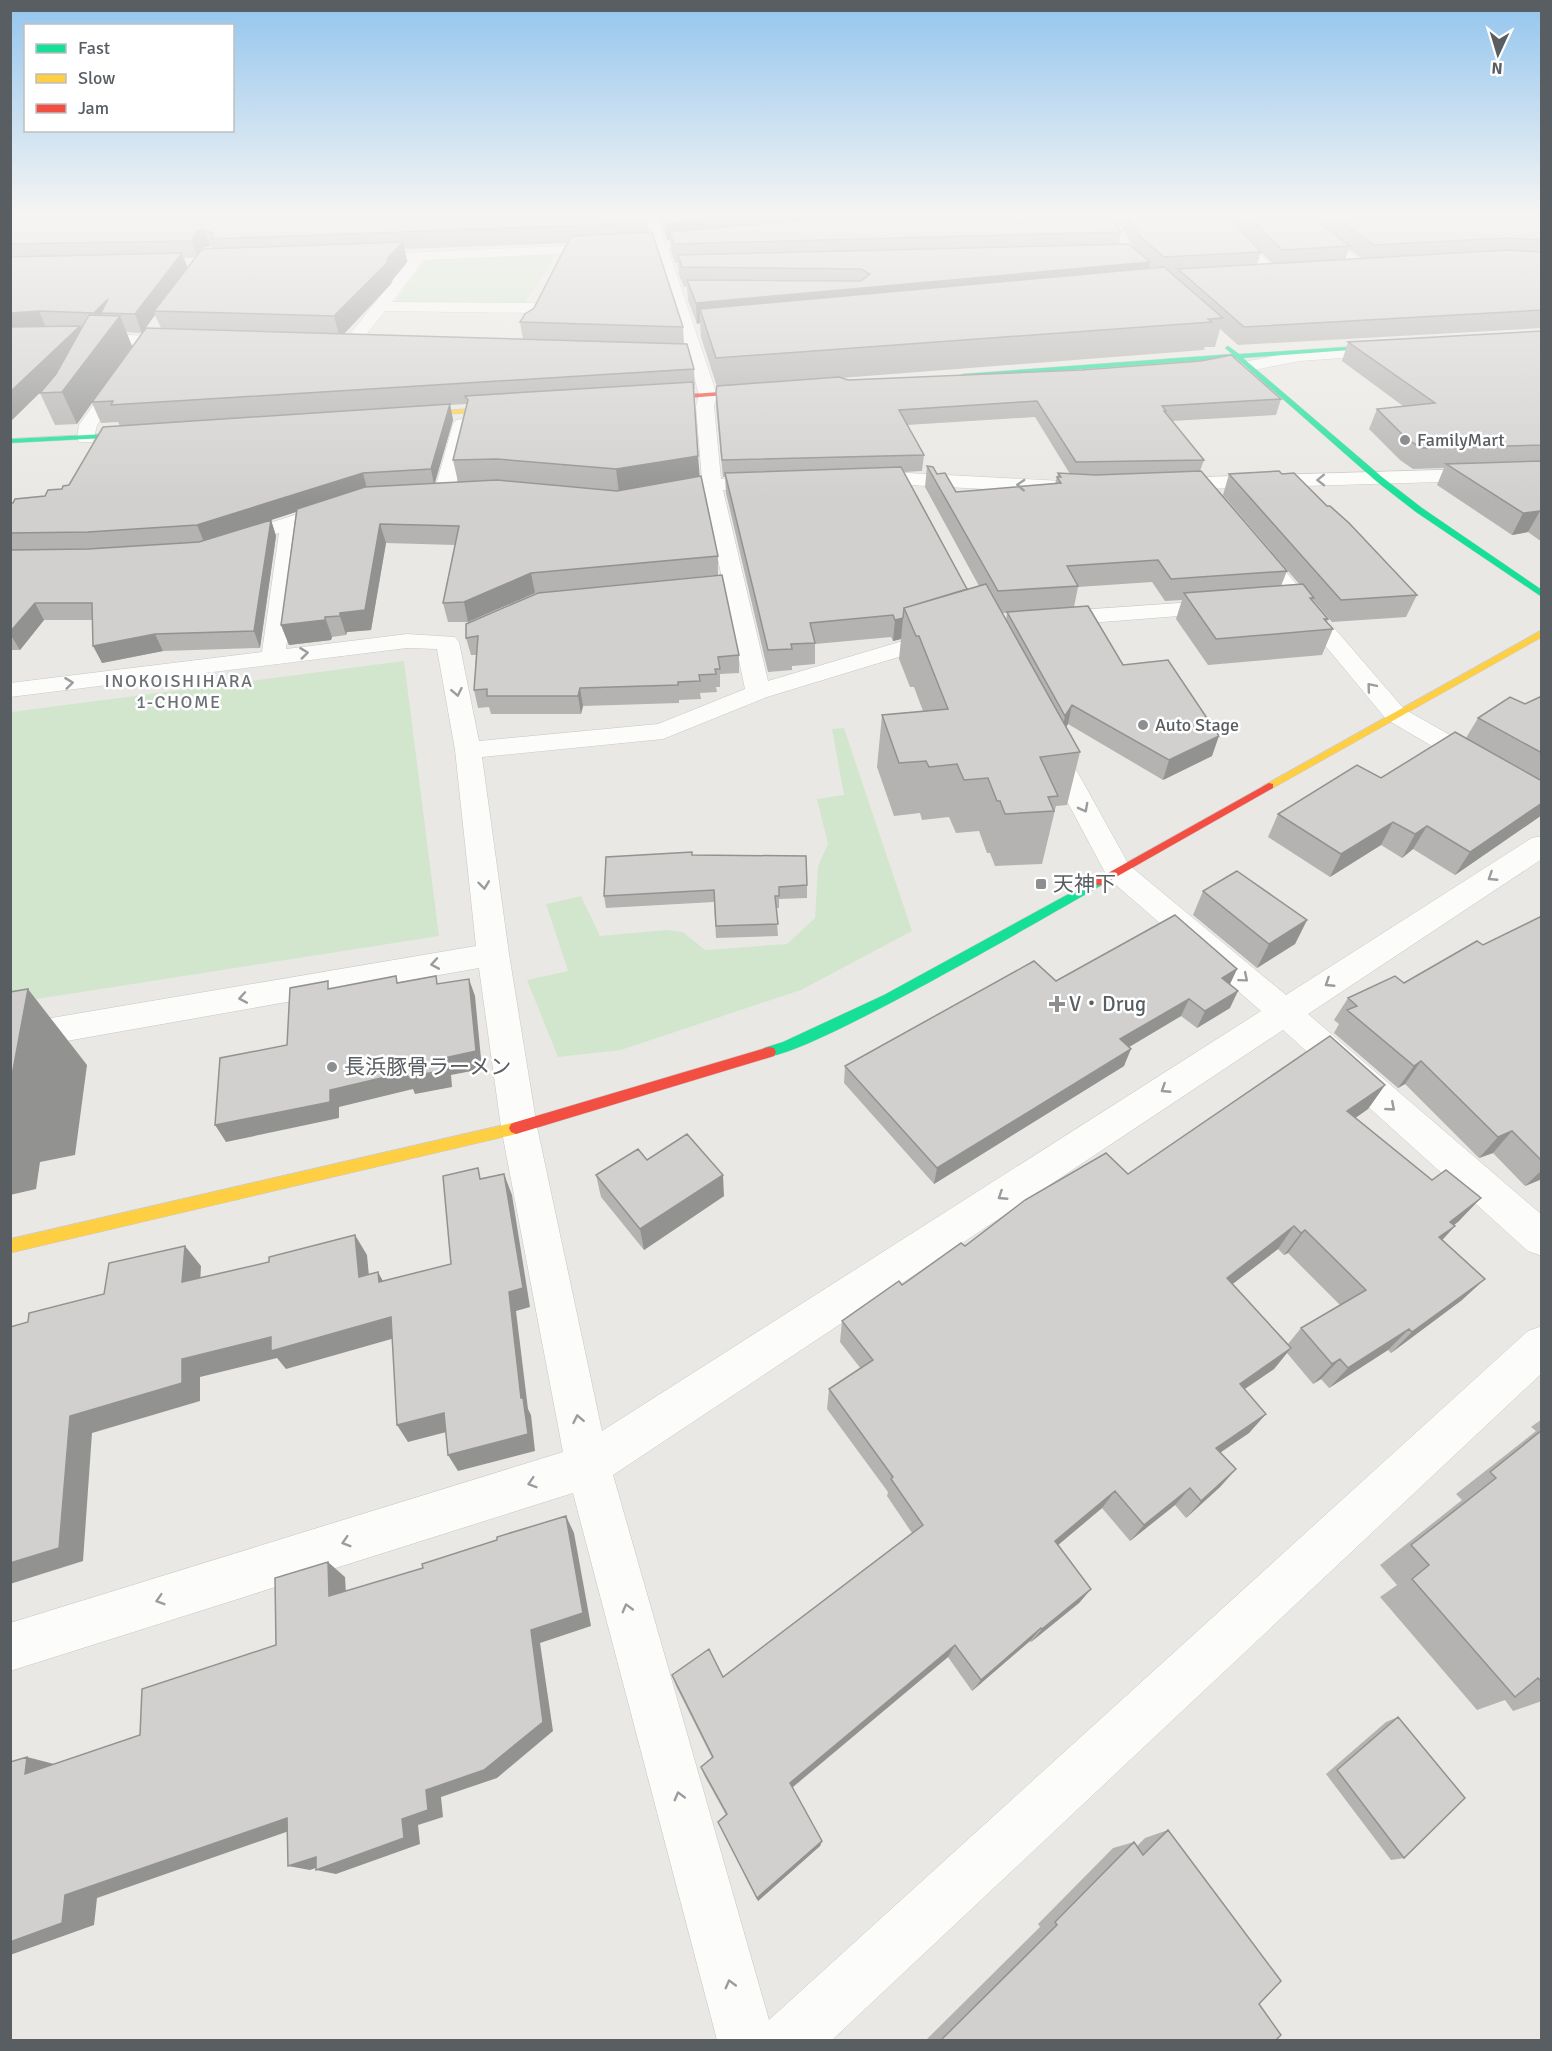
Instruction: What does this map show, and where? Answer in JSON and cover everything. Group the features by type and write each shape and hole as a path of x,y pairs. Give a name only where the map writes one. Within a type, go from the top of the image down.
{"street":[{"path":"372,348 342,347 378,309"},
{"path":"528,326 537,309"},
{"path":"688,309 695,330 697,356 707,400 712,485 758,692"},
{"path":"86,438 88,424 161,321"},
{"path":"10,339 47,337 194,342"},
{"path":"1220,341 1379,479 1419,510 1542,594"},
{"path":"1198,376 1291,351 1402,351"},
{"path":"946,381 1079,378 1197,369 1300,356 1402,351"},
{"path":"629,354 697,356"},
{"path":"707,400 744,393 778,394"},
{"path":"633,405 778,394"},
{"path":"390,416 528,406"},
{"path":"404,428 520,420"},
{"path":"444,492 462,424"},
{"path":"10,441 156,433"},
{"path":"10,453 147,445"},
{"path":"1145,485 1542,473"},
{"path":"908,479 924,510"},
{"path":"839,481 908,479 1101,488"},
{"path":"642,497 712,485 793,483"},
{"path":"1200,483 1215,501"},
{"path":"423,494 467,491"},
{"path":"217,547 357,501"},
{"path":"273,657 291,522"},
{"path":"1238,528 1288,602 1395,714 1542,799"},
{"path":"710,584 734,582"},
{"path":"1032,620 1241,605"},
{"path":"468,750 663,731 758,692 962,630"},
{"path":"10,1246 519,1127 788,1046 889,999 1542,633"},
{"path":"10,690 407,641 457,638 493,954 519,1127 588,1466 746,2040"},
{"path":"1035,716 1118,871 1284,1012 1542,1239"},
{"path":"10,1647 588,1466 1542,845"},
{"path":"10,1038 493,954"},
{"path":"790,2040 1542,1345"}],"green space":[{"path":"404,661 439,936 11,1003 11,712"},
{"path":"844,728 912,931 801,990 621,1050 558,1057 527,980 568,971 546,904 581,896 600,936 666,930 683,932 705,950 787,944 815,918 818,866 828,844 817,799 844,795 832,729"}],"building":[{"path":"10,309 98,309 94,313 39,311 10,313"},
{"path":"103,309 139,309 135,314 101,313"},
{"path":"156,309 341,309 334,316 154,311"},
{"path":"533,309 677,309 683,327 520,322 525,314"},
{"path":"700,309 1212,309 1223,318 1208,319 1212,322 716,358"},
{"path":"1223,309 1542,309 1542,310 1244,327"},
{"path":"89,315 120,316 62,392 40,393 56,374"},
{"path":"80,326 10,392 10,327"},
{"path":"146,328 687,344 694,369 111,405 113,401 92,402"},
{"path":"1542,331 1542,445 1422,448 1408,440 1377,409 1435,403 1348,342"},
{"path":"1231,355 1281,399 1162,406 1204,460 1076,462 1037,401 899,410 924,455 722,460 717,386 839,377 848,380 1082,370 1201,361"},
{"path":"693,382 698,456 616,469 497,459 453,460 468,400 465,396"},
{"path":"450,404 431,469 363,473 197,525 88,532 10,533 10,503 13,503 15,499 45,496 48,490 62,489 63,486 69,485 103,427"},
{"path":"1542,461 1542,512 1523,513 1446,464"},
{"path":"927,466 933,467 937,474 945,473 956,492 1061,483 1057,477 1061,477 1058,473 1096,475 1201,471 1287,571 1171,579 1158,560 1067,566 1078,586 998,591"},
{"path":"901,467 967,589 904,608 903,618 895,620 893,615 810,623 815,643 791,644 792,649 768,650 725,473"},
{"path":"1279,471 1282,474 1294,473 1327,506 1330,506 1349,523 1417,595 1341,600 1229,474"},
{"path":"701,476 718,556 531,573 464,602 443,603 459,526 380,524 365,610 340,613 340,616 325,617 325,620 281,625 297,509 365,487 497,480 617,491"},
{"path":"271,520 254,631 155,634 93,646 92,603 35,603 10,632 10,550 88,549 199,542"},
{"path":"722,575 739,655 718,657 720,669 715,669 716,674 699,675 700,681 678,682 678,685 580,688 578,696 487,696 487,689 474,690 478,636 466,638 466,624 538,593"},
{"path":"986,584 1080,752 1040,757 1058,796 1048,797 1054,811 1005,814 988,778 964,780 957,764 929,767 926,761 899,763 882,715 948,709 919,636 916,636 904,608"},
{"path":"1303,584 1314,598 1310,598 1328,619 1324,619 1333,629 1216,639 1184,593"},
{"path":"1088,606 1123,665 1168,660 1219,736 1169,760 1072,705 1065,716 1007,612"},
{"path":"1542,696 1542,753 1478,718 1510,697 1525,704"},
{"path":"1455,732 1542,781 1542,803 1470,852 1427,826 1415,834 1393,822 1341,854 1278,814 1357,765 1381,778"},
{"path":"692,852 692,855 806,856 807,885 779,887 779,896 775,896 778,924 716,926 714,890 604,896 606,857"},
{"path":"1237,871 1307,920 1269,944 1203,891"},
{"path":"1175,915 1237,969 1222,978 1238,991 1205,1011 1189,999 1120,1039 1131,1049 937,1168 845,1066 1034,961 1056,981"},
{"path":"1542,916 1542,1161 1512,1131 1498,1137 1421,1061 1414,1066 1347,1010 1357,1006 1348,998 1395,976 1404,983 1477,941 1483,945"},
{"path":"396,976 397,983 436,976 437,984 469,979 476,1051 444,1058 446,1070 407,1077 407,1072 330,1090 330,1102 215,1125 220,1058 287,1045 290,988 328,981 328,989"},
{"path":"28,989 11,1081 10,1081 10,992"},
{"path":"1330,1036 1385,1085 1347,1111 1432,1180 1446,1170 1481,1198 1450,1222 1455,1226 1439,1237 1485,1279 1412,1332 1409,1329 1348,1368 1340,1359 1332,1364 1301,1328 1366,1290 1305,1230 1301,1233 1294,1226 1227,1278 1291,1348 1240,1384 1266,1414 1216,1448 1236,1469 1201,1501 1190,1488 1144,1525 1115,1491 1055,1541 1091,1589 1041,1628 981,1680 955,1645 790,1783 822,1841 757,1898 718,1822 727,1814 701,1767 713,1757 672,1675 709,1649 723,1677 923,1525 891,1479 893,1477 829,1389 873,1360 842,1321 899,1281 902,1285 961,1243 965,1246 1025,1200 1106,1153 1128,1174"},
{"path":"687,1134 723,1175 640,1229 596,1175 638,1149 647,1160"},
{"path":"478,1168 480,1179 504,1174 523,1288 509,1292 521,1398 523,1398 528,1434 448,1455 444,1413 397,1425 391,1317 271,1351 271,1337 182,1359 182,1383 70,1416 59,1548 10,1563 10,1327 28,1322 29,1313 104,1294 109,1263 185,1246 182,1282 269,1262 269,1257 355,1235 359,1277 378,1272 379,1282 451,1264 443,1176"},
{"path":"1542,1430 1542,1682 1538,1678 1515,1697 1412,1579 1429,1565 1411,1545 1496,1478 1490,1472"},
{"path":"566,1516 583,1613 531,1630 543,1722 484,1770 426,1790 428,1810 402,1819 404,1838 316,1870 316,1857 288,1866 287,1818 65,1895 62,1923 10,1942 10,1762 27,1757 25,1774 140,1735 142,1689 276,1645 275,1578 328,1562 329,1596 423,1568 422,1564 497,1540 497,1537"},
{"path":"1398,1717 1465,1798 1404,1858 1337,1770"},
{"path":"1168,1830 1281,1981 1259,2004 1281,2035 1276,2040 941,2040 1057,1925 1055,1922 1134,1842 1143,1855"}],"traffic: fast":[{"path":"963,376 1390,345"},
{"path":"1228,348 1379,479 1419,510 1542,594"},
{"path":"10,441 142,434"},
{"path":"769,1052 788,1046 889,999 1098,882"}],"traffic: slow":[{"path":"406,415 510,408"},
{"path":"1269,786 1542,633"},
{"path":"10,1246 516,1128"}],"traffic: jam":[{"path":"649,399 762,391"},
{"path":"1098,882 1269,786"},
{"path":"516,1128 769,1052"}],"place":[{"name":"FamilyMart","path":"1405,440"},
{"name":"Auto Stage","path":"1143,725"},
{"name":"天神下","path":"1041,884"},
{"name":"V・Drug","path":"1057,1004"},
{"name":"長浜豚骨ラーメン","path":"332,1067"}],"district":[{"name":"INOKOISHIHARA 1-CHOME","path":"179,691"}]}
